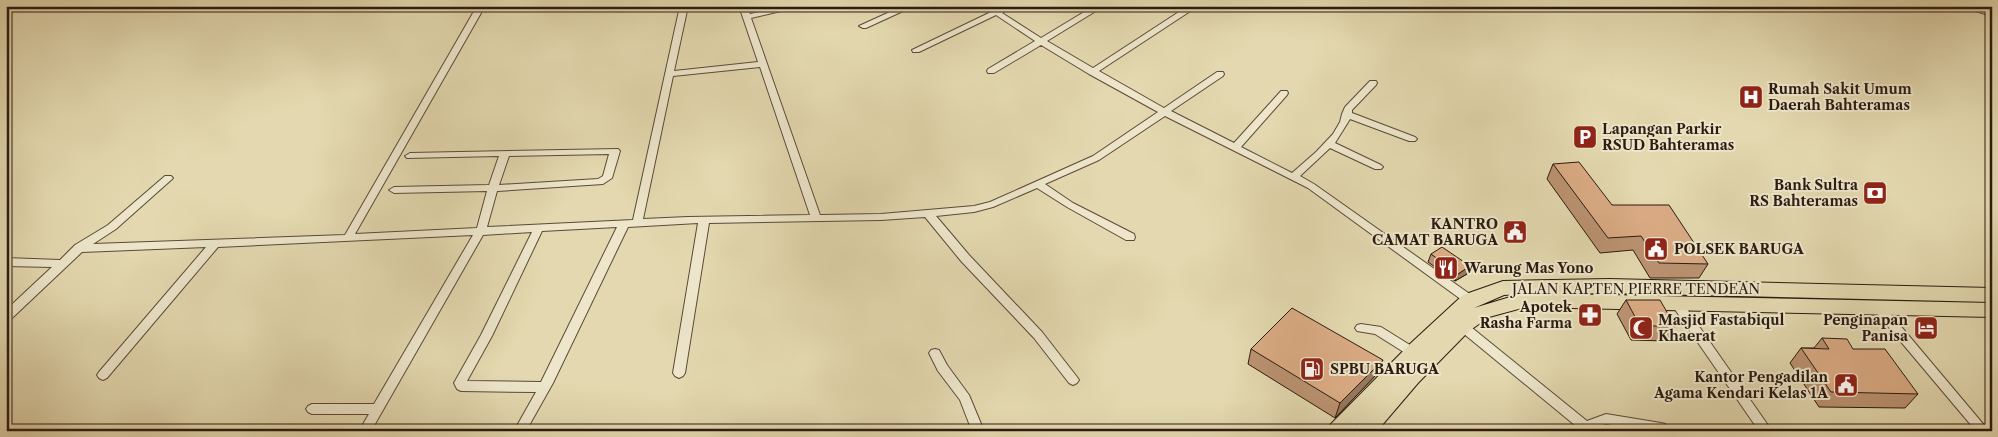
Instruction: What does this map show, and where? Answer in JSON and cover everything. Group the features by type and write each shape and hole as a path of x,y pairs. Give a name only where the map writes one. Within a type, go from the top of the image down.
{"highway":[{"name":"JALAN KAPTEN PIERRE TENDEAN","path":"1364,420 1414,353 1470,300 1503,288 1609,286 1992,295"},
{"path":"1773,289 1786,305"},
{"name":"JALAN KAPTEN PIERRE TENDEAN","path":"1337,431 1364,420 1411,377 1462,326 1483,311 1526,300 1992,310"}],"street":[{"path":"348,238 481,6"},
{"path":"637,223 671,74 684,6"},
{"path":"743,6 816,217"},
{"path":"747,16 772,8 798,6"},
{"path":"863,26 910,6"},
{"path":"987,6 1041,42 1092,72 1164,112 1311,186 1470,300"},
{"path":"916,50 1010,6"},
{"path":"991,71 1100,6"},
{"path":"1092,72 1194,6"},
{"path":"1974,8 1992,14"},
{"path":"671,74 763,64"},
{"path":"79,248 348,238 704,220 881,217 983,208 1039,185 1096,158 1220,74"},
{"path":"1294,176 1329,144 1343,126 1346,114 1351,106 1373,83"},
{"path":"1236,147 1284,93"},
{"path":"1346,114 1412,139"},
{"path":"1329,144 1378,167"},
{"path":"394,190 494,188 600,182 607,178 616,154 613,150 410,156"},
{"path":"365,431 481,230 504,152"},
{"path":"6,317 79,248 112,227 168,178"},
{"path":"1039,185 1070,205 1130,237"},
{"path":"928,214 965,258 1038,335 1073,380"},
{"path":"679,372 704,220"},
{"path":"520,431 543,387 547,383 624,224"},
{"path":"539,228 486,336 460,383 461,386 543,387"},
{"path":"103,376 215,243"},
{"path":"6,262 62,264"},
{"path":"1676,302 1766,431"},
{"path":"1879,308 1983,431"},
{"path":"1462,326 1588,428 1606,419 1662,428"},
{"path":"1361,328 1377,330 1414,353"},
{"path":"935,353 942,368 965,398 978,431"},
{"path":"312,409 378,409"}],"building":[{"path":"1579,162 1612,205 1669,205 1708,264 1659,263 1641,236 1608,238 1553,164"},
{"path":"1442,247 1470,266 1458,274 1431,254"},
{"path":"1626,300 1660,300 1675,326 1640,326"},
{"name":"SPBU BARUGA","path":"1292,308 1383,360 1340,403 1251,349"},
{"path":"1822,338 1847,339 1853,349 1885,349 1918,394 1831,392 1801,348 1829,349"}],"place":[{"name":"Rumah Sakit Umum Daerah Bahteramas","path":"1751,97"},
{"name":"Lapangan Parkir RSUD Bahteramas","path":"1585,137"},
{"name":"Bank Sultra RS Bahteramas","path":"1875,193"},
{"name":"KANTRO CAMAT BARUGA","path":"1515,232"},
{"name":"POLSEK BARUGA","path":"1656,249"},
{"name":"Warung Mas Yono","path":"1446,268"},
{"name":"Apotek Rasha Farma","path":"1590,315"},
{"name":"Masjid Fastabiqul Khaerat","path":"1641,328"},
{"name":"Penginapan Panisa","path":"1926,328"},
{"name":"SPBU BARUGA","path":"1312,369"},
{"name":"Kantor Pengadilan Agama Kendari Kelas 1A","path":"1846,385"}]}
